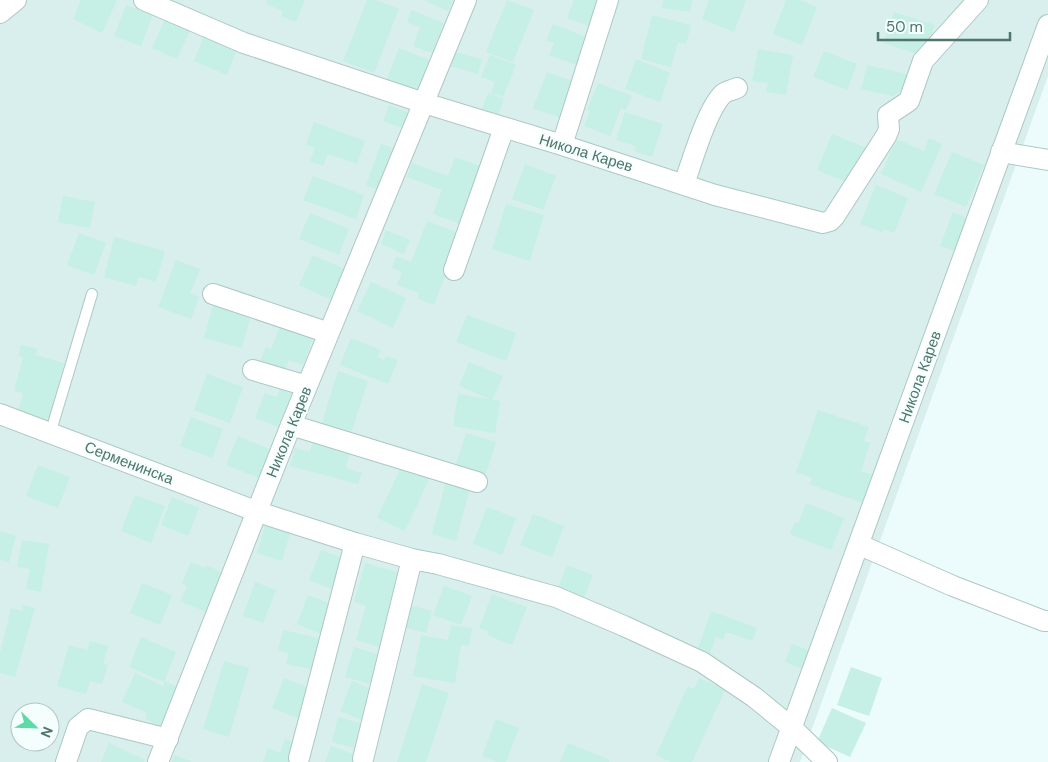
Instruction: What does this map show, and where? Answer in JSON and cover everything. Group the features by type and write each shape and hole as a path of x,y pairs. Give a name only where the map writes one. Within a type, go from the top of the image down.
{"street":[{"path":"0,13 16,0"},
{"path":"144,0 244,43 424,103"},
{"name":"Никола Карев","path":"158,762 307,386 466,0"},
{"path":"562,145 608,0"},
{"name":"Никола Карев","path":"424,103 716,195 816,223 823,223 830,221 886,136 890,129 888,114 909,101 924,61 978,0"},
{"name":"Никола Карев","path":"779,762 860,545 1048,25"},
{"path":"684,184 705,125 716,104 724,93 737,88"},
{"path":"454,270 504,128"},
{"path":"1001,152 1048,160"},
{"path":"213,294 329,333"},
{"path":"253,370 307,386"},
{"name":"Серменинска","path":"0,414 258,512"},
{"path":"292,425 477,482"},
{"path":"258,512 355,543 556,597 624,626 702,662 754,697 792,728 827,762"},
{"path":"299,758 355,543"},
{"path":"860,545 953,586 1048,621"},
{"path":"363,759 412,559"},
{"path":"66,762 78,727 88,719 168,739"}],"lane":[{"path":"50,434 92,294"}],"shaded area":[{"path":"0,0 1048,0 1048,76 800,762 0,762"}],"building":[{"path":"81,0 117,0 102,33 73,19"},
{"path":"267,0 305,0 296,22 281,16 283,11 266,4"},
{"path":"367,0 376,0 399,9 374,73 343,61"},
{"path":"424,0 453,0 448,11"},
{"path":"507,0 534,10 513,62 486,52"},
{"path":"574,0 604,0 593,28 567,18"},
{"path":"663,0 692,0 690,12 662,8"},
{"path":"709,0 746,0 734,32 702,19"},
{"path":"786,0 800,0 817,7 802,45 773,34"},
{"path":"126,5 153,15 141,46 114,36"},
{"path":"411,10 444,23 432,53 413,46 420,27 407,22"},
{"path":"894,12 935,25 925,56 883,43"},
{"path":"652,15 691,25 686,44 678,42 671,67 641,59"},
{"path":"166,17 191,28 177,59 152,48"},
{"path":"553,24 593,40 582,67 549,55 554,43 546,41"},
{"path":"205,33 238,47 227,75 194,61"},
{"path":"399,48 432,61 418,97 385,84"},
{"path":"758,49 793,55 786,95 766,92 768,83 752,81"},
{"path":"824,51 857,64 847,90 813,77"},
{"path":"455,52 482,59 478,74 451,66"},
{"path":"490,55 516,65 503,97 491,93 495,82 481,77"},
{"path":"636,59 670,73 660,102 625,89"},
{"path":"867,65 910,75 907,86 893,96 861,89"},
{"path":"547,72 581,84 568,121 533,108"},
{"path":"598,83 632,96 626,110 621,108 610,136 584,126 590,111 587,110"},
{"path":"488,93 504,99 495,123 479,116"},
{"path":"389,105 408,112 403,128 383,121"},
{"path":"625,112 663,124 652,157 634,151 636,146 616,140"},
{"path":"314,122 365,141 357,164 328,154 323,166 310,161 315,148 306,145"},
{"path":"832,134 869,149 854,185 817,170"},
{"path":"929,138 942,144 921,192 881,174 896,139 924,151"},
{"path":"381,144 395,149 379,190 366,185"},
{"path":"952,152 984,165 966,207 934,194"},
{"path":"455,157 485,168 463,225 433,214 442,190 407,177 412,163 448,176"},
{"path":"525,164 556,176 543,210 512,199"},
{"path":"313,176 364,195 356,219 303,200"},
{"path":"876,185 908,198 894,233 884,229 882,232 860,224"},
{"path":"63,196 95,202 90,228 58,222"},
{"path":"506,204 544,215 530,261 492,249"},
{"path":"953,212 967,218 954,251 940,246"},
{"path":"310,213 349,229 339,255 299,239"},
{"path":"427,221 461,234 434,305 417,298 419,293 397,285 402,272 392,268 396,256 411,262"},
{"path":"386,230 410,240 404,254 381,244"},
{"path":"79,233 106,243 94,275 67,265"},
{"path":"114,237 165,251 156,282 138,277 136,286 104,277"},
{"path":"313,255 349,271 336,302 299,285"},
{"path":"176,260 200,269 190,294 199,297 191,319 158,307"},
{"path":"371,282 406,298 393,328 357,311"},
{"path":"214,301 252,311 242,348 204,338"},
{"path":"467,315 516,333 506,361 456,342"},
{"path":"281,324 302,332 301,334 313,339 303,365 289,360 285,370 260,360 266,347 271,349"},
{"path":"351,338 381,350 377,357 384,360 386,356 398,360 388,384 340,365"},
{"path":"21,345 37,349 36,355 64,363 49,420 18,412 23,393 14,391 23,357 18,356"},
{"path":"469,362 503,376 492,400 459,386"},
{"path":"338,371 368,381 349,439 320,429"},
{"path":"207,374 243,387 230,423 194,410"},
{"path":"280,389 294,395 281,428 255,418 265,393 276,397"},
{"path":"458,394 500,401 495,433 453,426"},
{"path":"818,410 869,427 864,441 870,443 861,471 873,475 863,503 809,484 812,478 796,472"},
{"path":"191,417 223,429 212,458 180,446"},
{"path":"466,433 496,442 485,477 455,467"},
{"path":"238,436 274,451 262,479 226,465"},
{"path":"314,439 351,449 346,468 362,473 358,484 290,466 295,448 310,452"},
{"path":"403,463 431,475 405,531 377,518"},
{"path":"38,465 70,477 58,508 26,496"},
{"path":"447,477 471,484 456,541 432,534"},
{"path":"135,495 165,506 151,543 121,531"},
{"path":"172,497 199,508 188,536 161,525"},
{"path":"806,503 844,518 831,550 790,534 795,522 798,523"},
{"path":"487,507 516,518 502,555 473,544"},
{"path":"533,514 564,526 552,557 520,545"},
{"path":"265,525 290,533 282,561 257,553"},
{"path":"0,531 16,536 9,562 0,560"},
{"path":"22,540 49,544 41,592 26,589 30,569 17,567"},
{"path":"321,550 348,560 336,591 309,580"},
{"path":"191,562 205,568 206,565 223,573 206,612 180,601 187,586 182,583"},
{"path":"365,563 400,573 385,649 356,640 366,606 354,602"},
{"path":"567,565 593,575 582,603 556,592"},
{"path":"255,582 276,590 263,623 243,616"},
{"path":"142,583 172,595 160,625 130,613"},
{"path":"444,586 472,596 461,625 433,615"},
{"path":"492,594 527,607 512,645 487,635 489,632 479,628"},
{"path":"308,595 336,606 324,635 297,624"},
{"path":"22,605 35,608 15,677 0,673 0,653 11,608 23,611"},
{"path":"408,605 432,611 426,633 403,627"},
{"path":"711,611 757,628 752,641 726,632 723,640 716,637 708,659 696,654"},
{"path":"451,625 472,628 469,646 461,645 455,683 413,676 421,635 448,640"},
{"path":"283,630 323,639 316,670 286,664 289,653 278,651"},
{"path":"141,637 176,652 164,682 129,667"},
{"path":"90,641 108,646 103,664 108,665 102,684 90,681 86,694 57,686 69,645 87,650"},
{"path":"792,644 810,651 803,669 785,662"},
{"path":"354,647 382,656 373,685 345,677"},
{"path":"224,661 249,668 229,737 203,729"},
{"path":"851,667 882,678 869,716 837,705"},
{"path":"135,673 163,686 165,681 178,687 160,726 145,719 147,713 122,702"},
{"path":"284,678 314,690 303,720 272,708"},
{"path":"699,678 725,690 692,762 671,762 656,755 688,686 694,689"},
{"path":"352,681 376,691 364,721 340,711"},
{"path":"422,684 449,693 426,762 397,762"},
{"path":"832,708 866,723 850,757 817,742"},
{"path":"338,717 365,724 359,749 332,742"},
{"path":"496,719 519,728 506,762 497,762 482,756"},
{"path":"285,739 300,745 294,762 263,762 268,748 280,753"},
{"path":"109,743 145,760 144,762 101,762"},
{"path":"568,743 610,760 609,762 560,762"},
{"path":"331,746 358,756 355,762 325,762"},
{"path":"175,755 192,762 172,762"}]}
